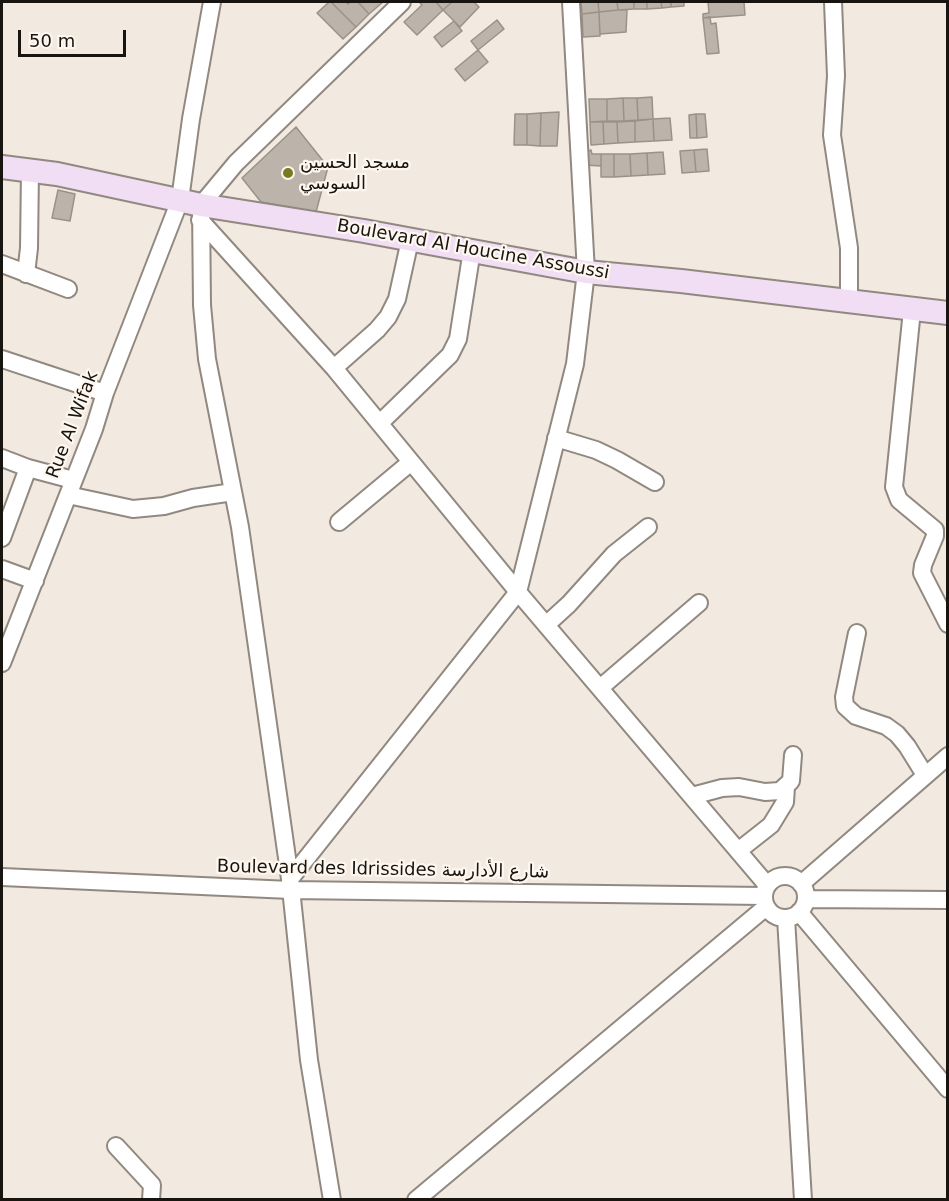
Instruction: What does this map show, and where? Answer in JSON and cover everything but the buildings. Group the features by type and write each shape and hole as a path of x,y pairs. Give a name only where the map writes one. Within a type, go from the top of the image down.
{"street":[{"path":"212,2 191,119 194,208 203,332 240,527 290,884 309,1060 332,1200"},
{"name":"Rue Al Wifak","path":"2,663 94,429 105,393 194,208 236,163 402,2"},
{"path":"290,884 518,592 575,364 586,272 571,2"},
{"path":"833,2 836,76 832,135 847,226 849,302"},
{"name":"Boulevard Al Houcine Assoussi","path":"2,167 30,170 194,208 472,250 586,272 948,313"},
{"path":"26,274 29,248 30,170"},
{"path":"194,208 334,368 518,592 738,851 778,917 798,903 925,776 948,756"},
{"path":"334,368 377,330 388,317 397,299 410,240"},
{"path":"380,423 450,355 458,339 472,250"},
{"path":"2,264 68,289"},
{"path":"912,310 894,487 899,500 935,530 922,573 948,624"},
{"path":"2,359 105,393"},
{"path":"556,438 596,450 655,482"},
{"path":"2,458 70,488 133,509 165,506 193,498 233,492"},
{"path":"339,522 411,462"},
{"path":"2,538 28,468"},
{"path":"546,625 569,604 614,554 648,527"},
{"path":"2,569 35,581"},
{"path":"600,688 699,603"},
{"path":"857,633 844,697 845,706 856,716 886,726 897,734 925,776"},
{"path":"692,796 722,788 739,787 765,792 780,791 791,781 793,755"},
{"path":"738,851 771,825 785,802 786,787"},
{"path":"416,1200 766,896 780,876 788,876 798,903 948,1089"},
{"name":"Boulevard des Idrissides شارع الأدارسة","path":"2,877 766,896"},
{"path":"798,903 948,900"},
{"path":"798,903 803,1200"},
{"path":"116,1146 152,1185 151,1200"}],"place":[{"name":"مسجد الحسين السوسي","path":"288,173"}]}
